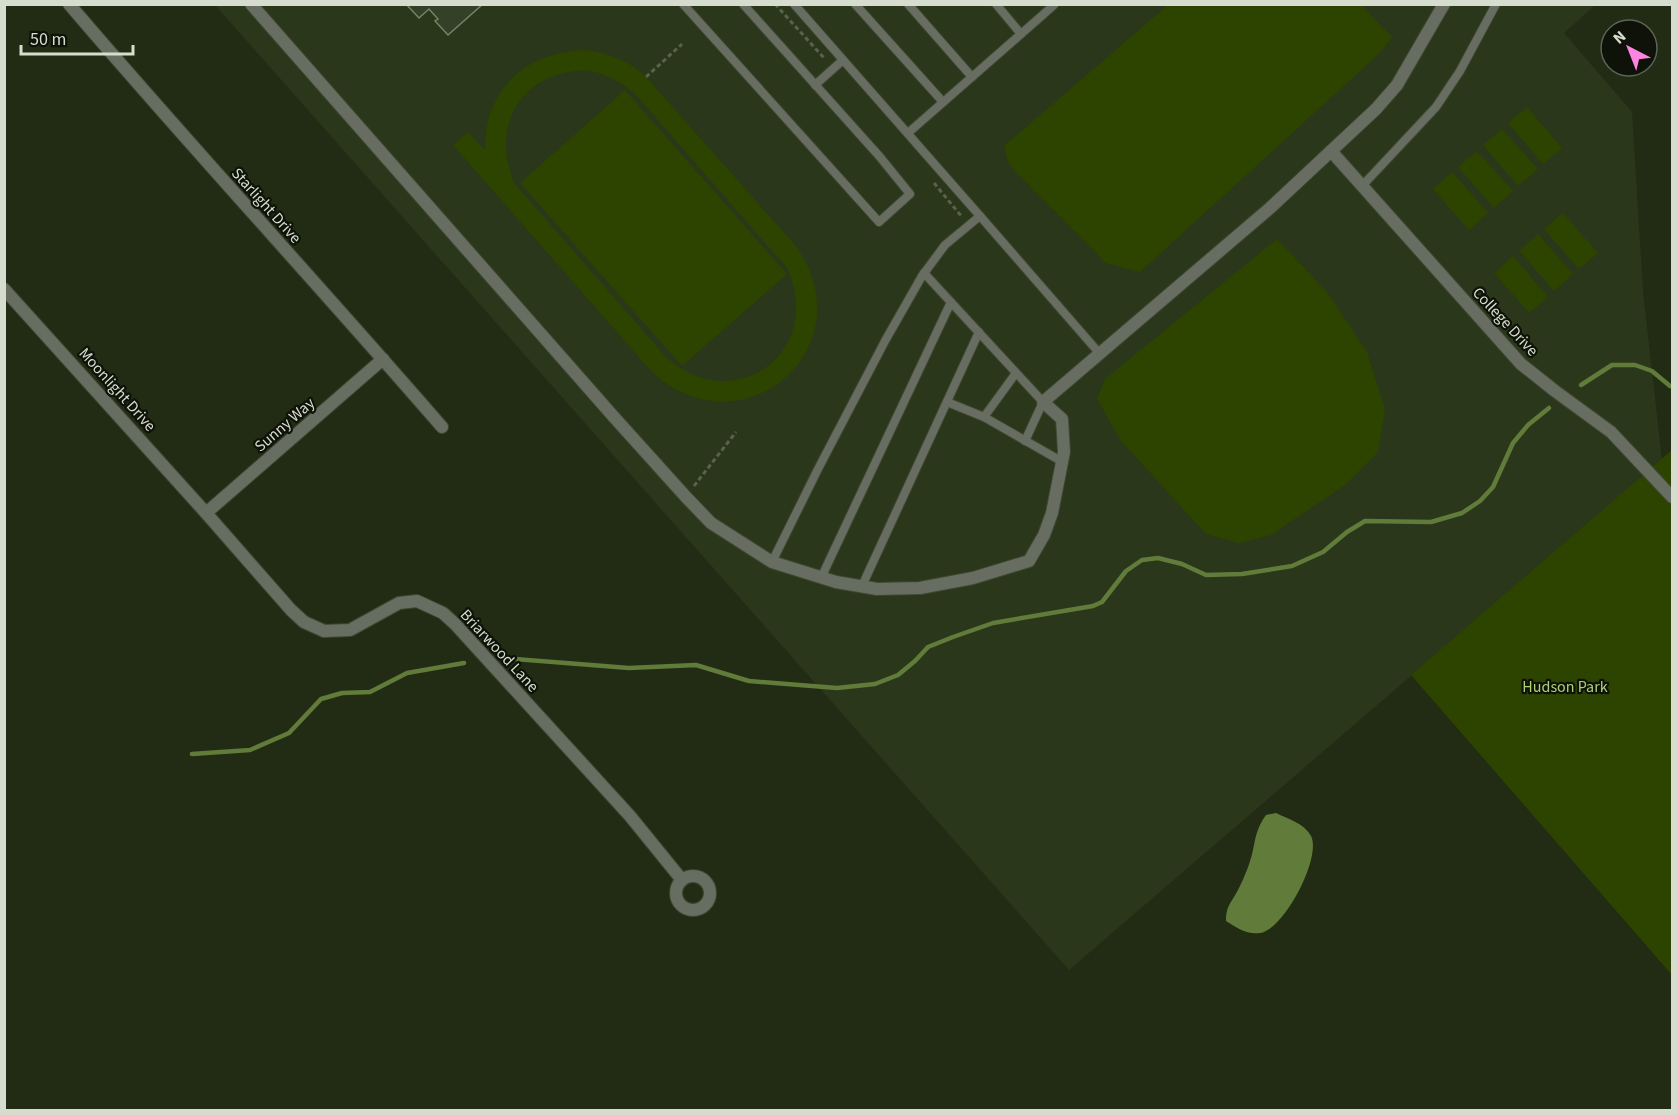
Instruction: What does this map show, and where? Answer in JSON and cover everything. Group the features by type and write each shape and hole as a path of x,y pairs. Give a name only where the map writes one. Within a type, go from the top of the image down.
{"street":[{"name":"Starlight Drive","path":"69,4 442,427"},
{"path":"251,4 711,523 772,562 836,582 878,589 920,588 973,578 1029,561 1044,535 1052,513 1064,452 1062,419 1043,402 1270,208 1376,109 1397,85 1444,4"},
{"name":"College Drive","path":"1331,151 1521,364 1611,432 1672,497"},
{"name":"Moonlight Drive","path":"4,289 206,513"},
{"name":"Sunny Way","path":"206,513 383,360"},
{"name":"Briarwood Lane","path":"206,513 291,610 304,622 324,631 350,630 399,603 417,601 443,613 630,816 682,880"}],"lane":[{"path":"683,4 879,222 910,194 880,157 743,4"},
{"path":"794,4 1100,354"},
{"path":"855,4 943,102"},
{"path":"908,4 972,77"},
{"path":"996,4 1021,34"},
{"path":"908,133 1053,4"},
{"path":"1362,186 1436,107 1460,71 1496,4"},
{"path":"815,85 843,60"},
{"path":"772,562 885,341 924,273 945,244 980,216"},
{"path":"924,273 1043,402 1025,441"},
{"path":"821,578 951,302"},
{"path":"861,586 979,332"},
{"path":"984,417 1016,373"},
{"path":"947,402 984,417 1061,461"}],"path":[{"path":"646,77 682,44"},
{"path":"686,497 736,432"}],"shaded area":[{"path":"215,5 1595,5 1564,33 1599,74 1599,78 1603,78 1632,112 1643,292 1662,460 1069,970"},
{"path":"1276,813 1295,822 1311,836 1313,846 1311,860 1299,891 1280,920 1270,929 1260,933 1251,933 1226,921 1227,912 1247,871 1257,832 1266,815"}],"green space":[{"path":"1168,5 1361,5 1392,37 1381,52 1140,272 1106,263 1009,165 1004,146"},
{"path":"585,50 602,53 618,58 639,71 795,245 814,283 817,319 806,351 786,377 758,395 724,402 689,395 653,373 453,145 468,132 485,150 492,109 512,78 527,66 564,52","holes":["584,70 612,78 636,95 787,268 796,298 794,326 784,349 767,367 745,378 720,381 694,375 667,358 515,184 508,163 506,142 509,123 516,106 528,92 543,81 562,73"]},
{"path":"625,90 787,274 682,366 520,183"},
{"path":"1527,107 1562,148 1543,164 1508,123"},
{"path":"1502,129 1538,169 1518,186 1483,145"},
{"path":"1477,151 1513,191 1494,208 1458,167"},
{"path":"1452,172 1488,213 1469,230 1433,189"},
{"path":"1563,213 1598,253 1579,269 1544,229"},
{"path":"1538,234 1573,274 1554,291 1519,251"},
{"path":"1277,239 1327,292 1367,352 1385,409 1378,452 1345,485 1271,535 1239,543 1206,534 1121,441 1097,399 1105,379"},
{"path":"1513,256 1548,297 1529,313 1494,273"},
{"name":"Hudson Park","path":"1672,450 1672,975 1411,675"}],"building":[{"path":"406,4 483,4 448,35 435,21 438,19 429,9 419,18"}],"waterway":[{"path":"1581,385 1612,365 1635,365 1652,371 1672,386"},
{"path":"515,659 629,668 696,665 749,681 837,688 875,684 898,675 928,647 953,637 993,623 1093,606 1102,602 1126,571 1142,560 1158,558 1182,564 1206,575 1242,574 1292,566 1323,552 1347,532 1365,521 1431,522 1462,513 1480,501 1493,487 1513,443 1528,425 1549,408"},
{"path":"192,754 250,750 289,733 321,699 342,693 370,692 407,673 464,663"}]}
